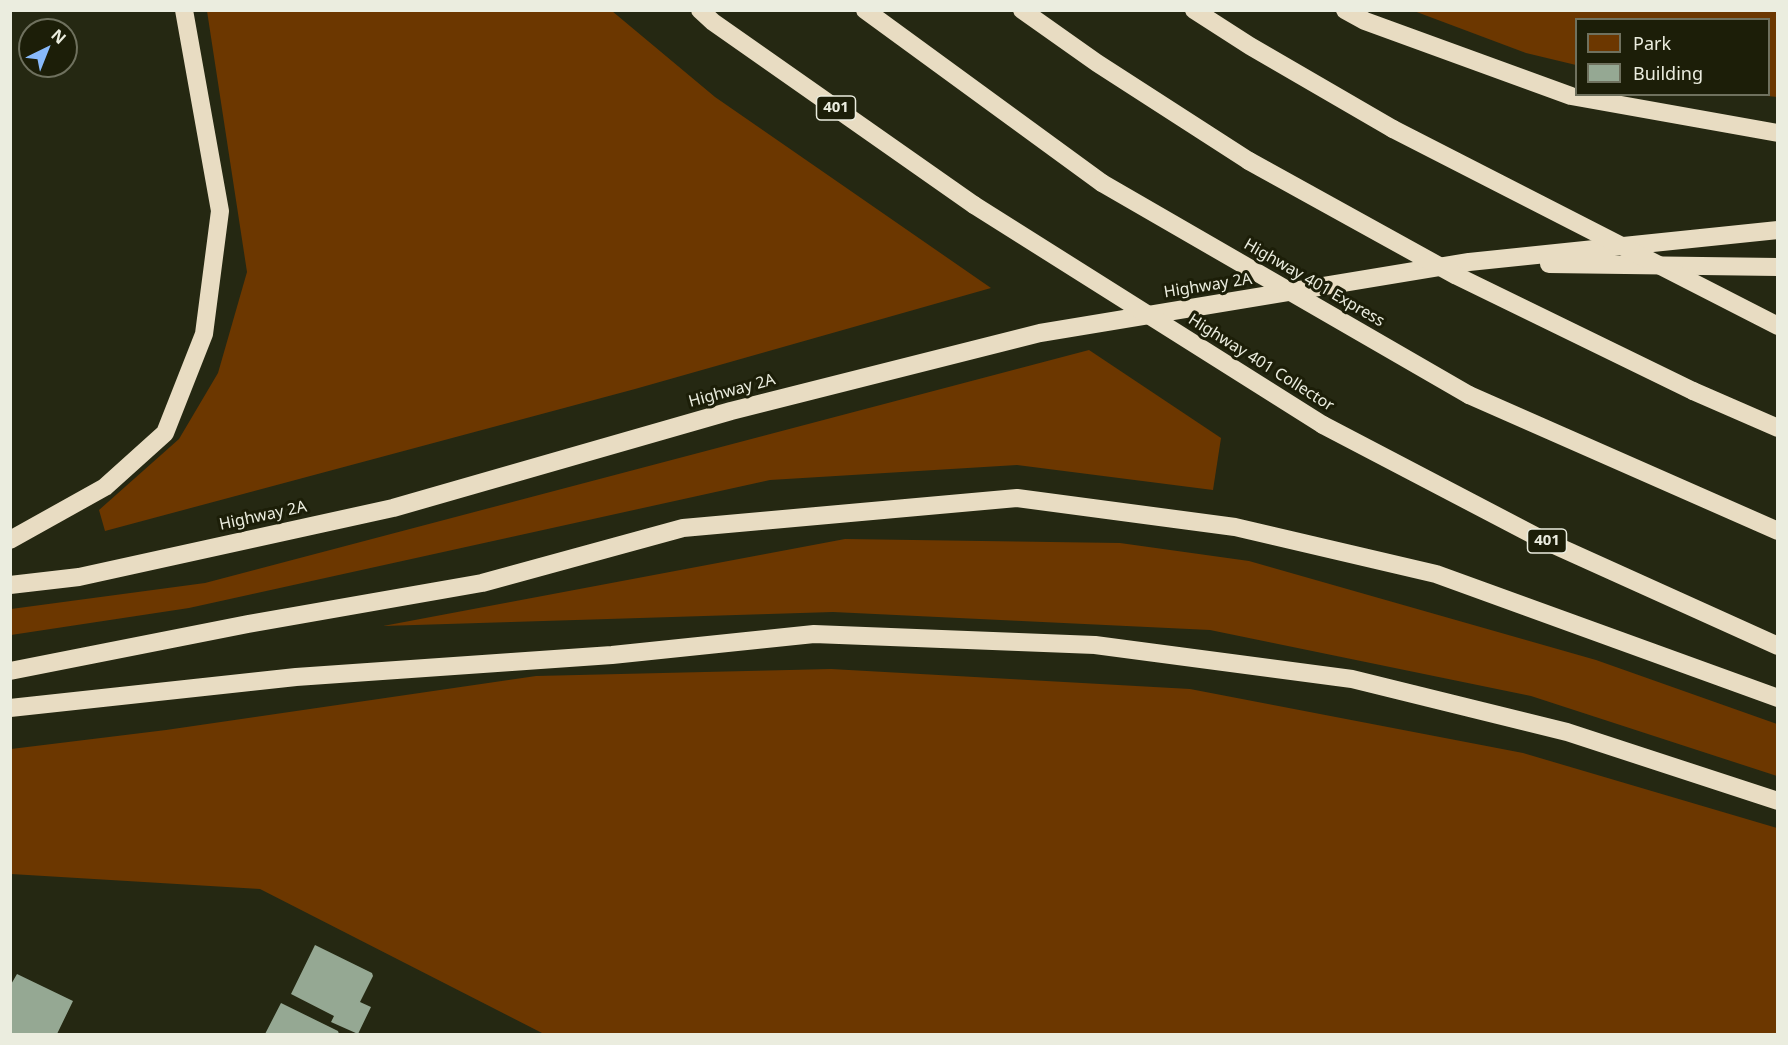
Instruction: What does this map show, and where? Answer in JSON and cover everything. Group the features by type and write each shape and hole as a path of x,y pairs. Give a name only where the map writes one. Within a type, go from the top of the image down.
{"highway":[{"path":"10,540 105,487 165,433 204,334 220,211 184,10"},
{"name":"Highway 401 Collector","path":"700,10 713,22 974,204 1323,425 1541,539 1778,646"},
{"name":"Highway 401 Express","path":"865,10 1102,183 1469,395 1778,531"},
{"path":"1022,10 1097,63 1249,161 1457,276 1693,391 1778,428"},
{"path":"1194,10 1250,46 1392,129 1778,326"},
{"path":"1345,10 1365,21 1571,96 1778,133"},
{"path":"1469,262 1778,230"},
{"path":"1469,262 1778,267"},
{"name":"Highway 2A","path":"10,585 79,577 393,508 731,411 1040,333 1469,262"},
{"path":"10,671 248,624 482,583 683,528 1017,498 1235,527 1437,574 1778,698"},
{"path":"10,708 296,677 612,655 814,634 1095,645 1352,679 1568,732 1778,801"}],"green space":[{"path":"207,11 612,11 715,97 991,288 635,389 105,531 99,510 179,439 218,373 247,272"},
{"path":"1414,11 1777,11 1777,97 1768,96 1770,96 1770,18 1575,18 1575,65 1526,53"},
{"path":"1089,350 1221,438 1213,490 1017,465 770,480 189,608 11,635 11,609 205,583"},
{"path":"845,539 1120,543 1249,561 1596,660 1777,724 1777,776 1531,696 1210,630 833,612 383,626"},
{"path":"831,669 1190,689 1523,753 1777,828 1777,1034 544,1034 260,889 11,874 11,749 166,730 536,676"}],"building":[{"path":"315,945 372,973 373,976 360,1002 371,1007 358,1034 331,1022 334,1016 291,994"},
{"path":"17,974 73,1001 57,1034 10,1034 10,986"},
{"path":"281,1003 338,1031 339,1034 265,1034"}]}
